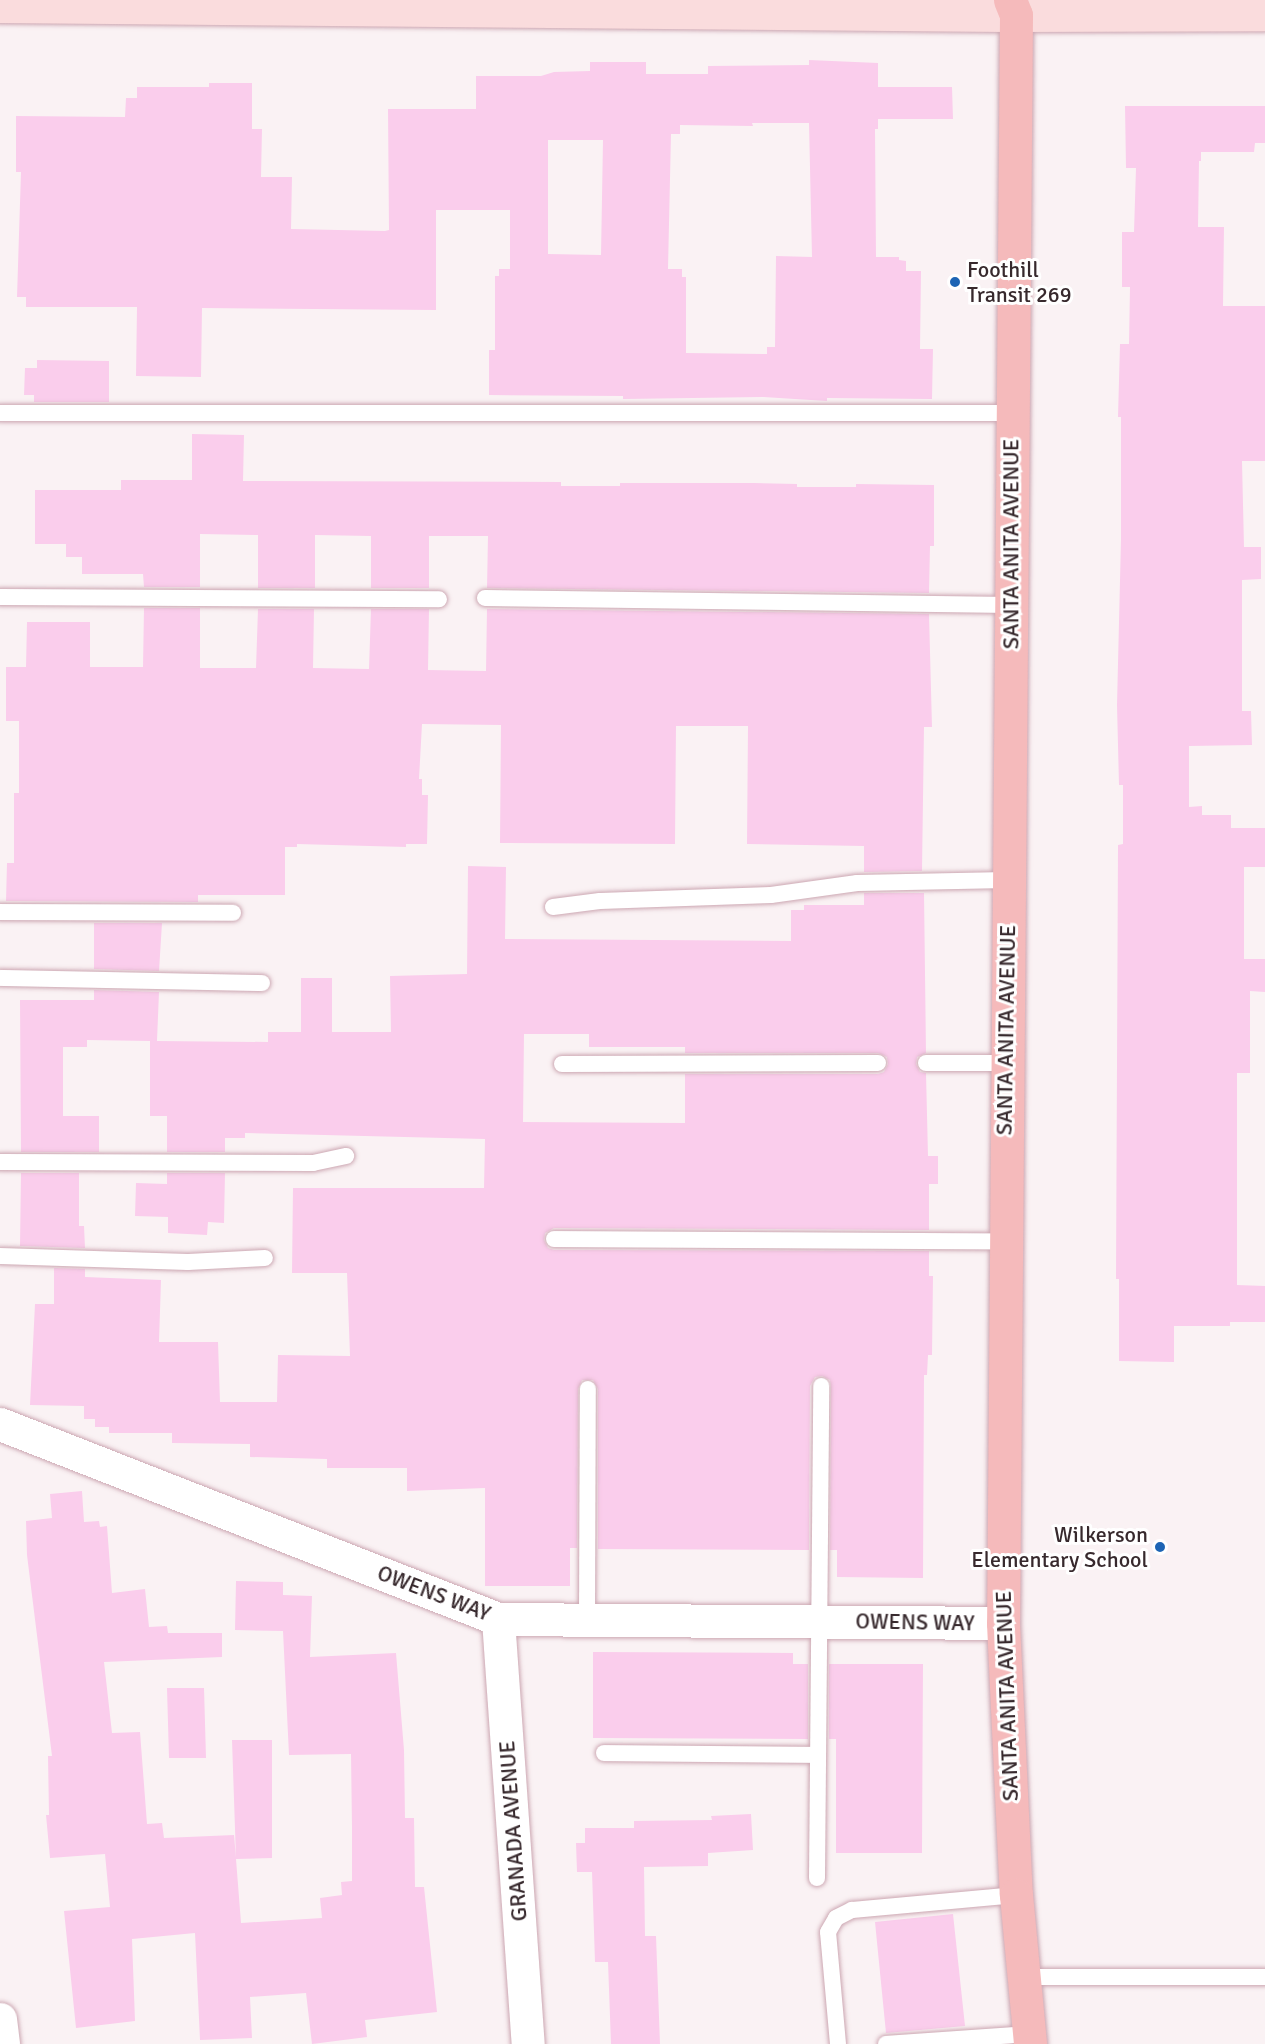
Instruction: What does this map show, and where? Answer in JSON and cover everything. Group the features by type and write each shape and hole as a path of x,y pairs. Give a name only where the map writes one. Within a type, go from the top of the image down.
{"main road":[{"name":"SANTA ANITA AVENUE","path":"1018,5 1007,880 1003,1623 1016,1895 1030,2039"}],"street":[{"path":"0,6 1018,5 1265,14"},
{"name":"OWENS WAY","path":"0,1424 498,1618 1003,1623"},
{"name":"GRANADA AVENUE","path":"498,1618 528,2044"},
{"path":"0,2019 3,2044"}],"lane":[{"path":"0,413 1012,413"},
{"path":"0,597 439,599"},
{"path":"485,598 1011,605"},
{"path":"553,907 600,901 771,896 857,883 1007,880"},
{"path":"0,912 233,913"},
{"path":"0,978 262,983"},
{"path":"562,1064 878,1063"},
{"path":"926,1063 1006,1063"},
{"path":"0,1162 313,1163 346,1156"},
{"path":"554,1239 1004,1241"},
{"path":"0,1256 188,1262 265,1258"},
{"path":"817,1878 821,1386"},
{"path":"587,1619 588,1389"},
{"path":"604,1753 818,1755"},
{"path":"838,2044 828,1932 836,1918 852,1910 1016,1895"},
{"path":"1023,1977 1265,1977"},
{"path":"886,2044 1030,2039"}],"building":[{"path":"809,60 878,63 878,87 952,87 953,119 878,119 878,129 875,129 876,257 899,257 899,260 906,261 906,271 921,271 920,349 933,349 932,399 827,398 827,401 763,397 623,399 623,396 489,395 489,350 495,350 495,276 499,276 499,269 510,269 510,210 436,210 436,310 202,308 201,377 136,376 137,307 26,307 26,297 17,297 21,172 16,172 16,116 125,117 126,98 137,98 137,87 209,87 209,83 252,83 252,129 262,129 261,177 292,177 291,229 385,231 389,230 388,109 476,109 476,76 541,76 554,72 590,71 590,62 646,62 646,74 708,74 708,66 809,65","holes":["752,123 809,123 812,257 776,256 775,347 767,347 767,354 686,353 686,277 682,277 682,269 668,269 671,134 680,134 680,125 753,126","548,140 603,140 601,255 548,254"]},
{"path":"1125,106 1265,106 1265,143 1255,143 1254,152 1201,152 1201,161 1199,161 1198,227 1224,227 1223,306 1265,306 1265,461 1242,461 1244,547 1261,547 1261,579 1242,580 1242,711 1251,711 1252,745 1189,746 1189,807 1202,806 1202,815 1231,815 1231,828 1265,828 1265,867 1244,867 1244,959 1265,959 1265,992 1250,991 1250,1073 1237,1073 1237,1285 1265,1286 1265,1322 1230,1322 1230,1326 1174,1326 1174,1362 1119,1361 1119,1279 1116,1279 1118,845 1123,844 1123,785 1119,785 1117,705 1121,539 1121,417 1118,417 1120,344 1129,344 1130,287 1122,287 1122,232 1134,232 1136,168 1126,168"},
{"path":"37,360 109,361 109,402 34,402 34,395 24,395 25,368 37,368"},
{"path":"192,434 244,435 243,481 561,482 561,486 620,486 620,483 754,483 797,484 797,487 856,487 856,484 934,485 934,546 930,546 929,593 487,588 488,536 429,536 429,588 371,588 371,536 315,535 315,588 258,588 258,535 200,534 200,587 144,587 143,574 82,574 82,557 66,557 66,544 35,544 35,490 121,490 121,480 192,480"},
{"path":"144,608 200,608 200,668 256,668 258,609 314,609 313,668 369,669 371,609 429,609 428,670 486,671 487,609 929,614 932,727 924,727 922,871 864,872 864,846 747,844 748,726 676,726 675,844 500,843 501,725 422,724 419,779 422,779 422,795 428,795 427,844 406,844 406,847 297,844 297,847 285,847 285,895 198,895 198,902 6,901 7,863 14,863 14,793 19,793 19,721 6,721 6,667 26,667 27,622 90,622 90,667 143,667"},
{"path":"468,866 506,867 505,939 791,941 791,910 804,910 804,905 864,905 864,893 924,893 926,1053 917,1057 916,1064 920,1072 926,1073 928,1156 938,1156 938,1184 929,1184 929,1230 554,1228 545,1233 544,1240 548,1248 554,1250 929,1251 929,1276 933,1276 932,1355 928,1355 927,1375 924,1375 923,1578 837,1577 837,1550 830,1550 831,1386 830,1380 822,1376 815,1377 810,1386 809,1550 598,1549 598,1389 593,1380 582,1380 578,1389 577,1548 570,1548 570,1586 485,1586 485,1488 407,1491 407,1468 327,1468 327,1459 250,1457 250,1444 172,1443 172,1433 109,1433 109,1427 95,1427 95,1419 84,1419 84,1406 30,1405 35,1304 54,1304 54,1268 85,1269 85,1277 161,1280 159,1342 218,1342 220,1402 277,1402 278,1355 350,1356 347,1273 292,1273 293,1188 484,1188 485,1139 245,1133 245,1138 225,1138 225,1152 167,1152 167,1116 150,1116 150,1041 87,1040 87,1047 63,1047 63,1116 99,1116 99,1152 21,1152 20,1000 94,1000 94,990 159,992 157,1041 268,1042 268,1032 301,1032 301,978 332,978 332,1032 391,1032 390,976 467,974","holes":["524,1034 589,1034 589,1047 685,1047 685,1053 878,1053 887,1057 888,1064 884,1072 878,1074 685,1074 685,1123 523,1122"]},
{"path":"94,923 162,923 159,971 94,969"},
{"path":"21,1173 79,1173 79,1226 84,1226 85,1248 20,1246"},
{"path":"167,1173 225,1173 224,1223 208,1222 207,1235 168,1233 168,1217 135,1216 136,1183 167,1184"},
{"path":"82,1491 84,1522 99,1521 100,1527 107,1526 112,1593 145,1589 149,1627 167,1626 168,1633 222,1633 222,1657 104,1662 112,1733 140,1732 147,1824 162,1823 164,1838 234,1835 236,1858 232,1740 272,1740 272,1858 236,1859 241,1923 322,1918 320,1898 342,1895 341,1882 352,1881 351,1754 289,1755 283,1631 235,1630 236,1581 283,1582 283,1595 312,1596 310,1657 396,1653 404,1750 405,1818 414,1818 415,1887 424,1887 437,2012 365,2020 367,2037 312,2044 306,1993 250,1997 252,2038 200,2040 195,1933 132,1939 135,2021 76,2028 64,1911 110,1907 105,1854 50,1858 46,1815 49,1815 48,1756 52,1756 27,1555 26,1521 52,1518 50,1494"},
{"path":"593,1652 793,1653 793,1664 808,1664 808,1739 593,1738"},
{"path":"829,1664 923,1664 922,1853 836,1853 836,1739 829,1739"},
{"path":"167,1688 204,1688 206,1758 169,1758"},
{"path":"751,1814 753,1850 708,1853 708,1866 644,1867 645,1936 656,1936 660,2044 611,2044 608,1962 595,1962 592,1872 577,1872 576,1843 585,1843 585,1828 634,1828 634,1821 712,1820 711,1816"},
{"path":"953,1914 965,2026 886,2033 875,1922"}],"place":[{"name":"Foothill Transit 269","path":"955,282"},
{"name":"Wilkerson Elementary School","path":"1160,1547"}]}
